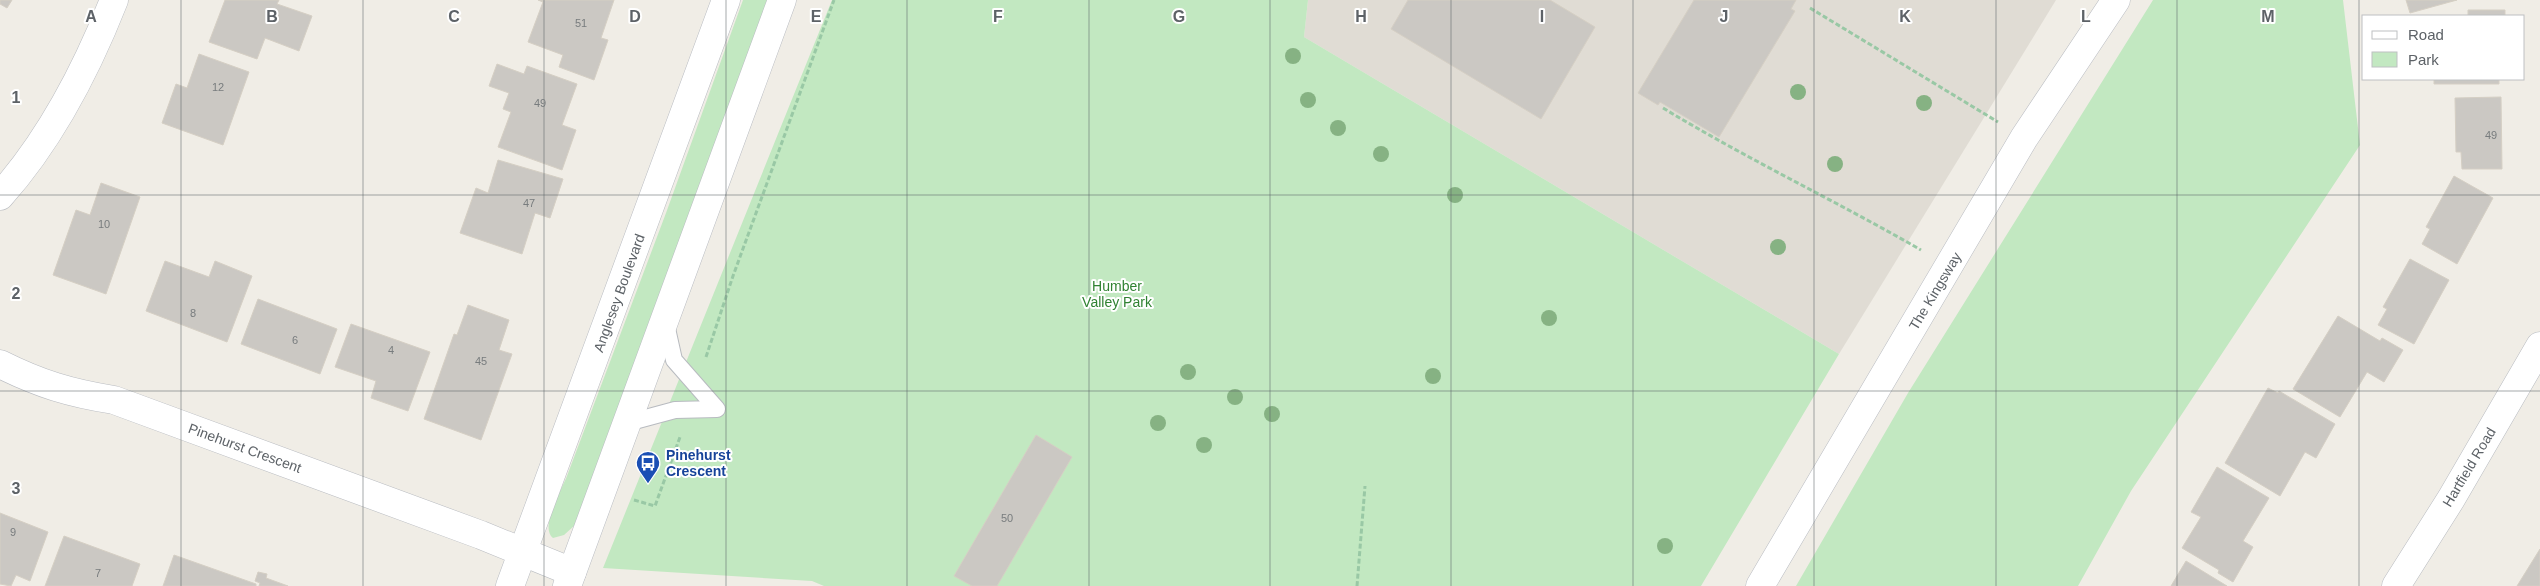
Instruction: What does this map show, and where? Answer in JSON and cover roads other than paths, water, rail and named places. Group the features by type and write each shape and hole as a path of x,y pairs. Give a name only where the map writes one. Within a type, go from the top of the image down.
{"street":[{"path":"0,196 42,143 72,93 114,0"},
{"name":"Anglesey Boulevard","path":"510,586 524,553 726,0"},
{"path":"569,579 782,0"},
{"name":"The Kingsway","path":"1760,586 2024,138 2116,0"},
{"name":"Hartfield Road","path":"2396,586 2451,499 2540,346"},
{"name":"Pinehurst Crescent","path":"0,364 28,378 66,392 114,400 524,553 569,579"}],"lane":[{"path":"627,423 675,410 717,409 674,360 665,319"}],"place":[{"name":"Pinehurst Crescent","path":"648,484"}],"park label":[{"name":"Humber Valley Park","path":"1117,294"}]}
